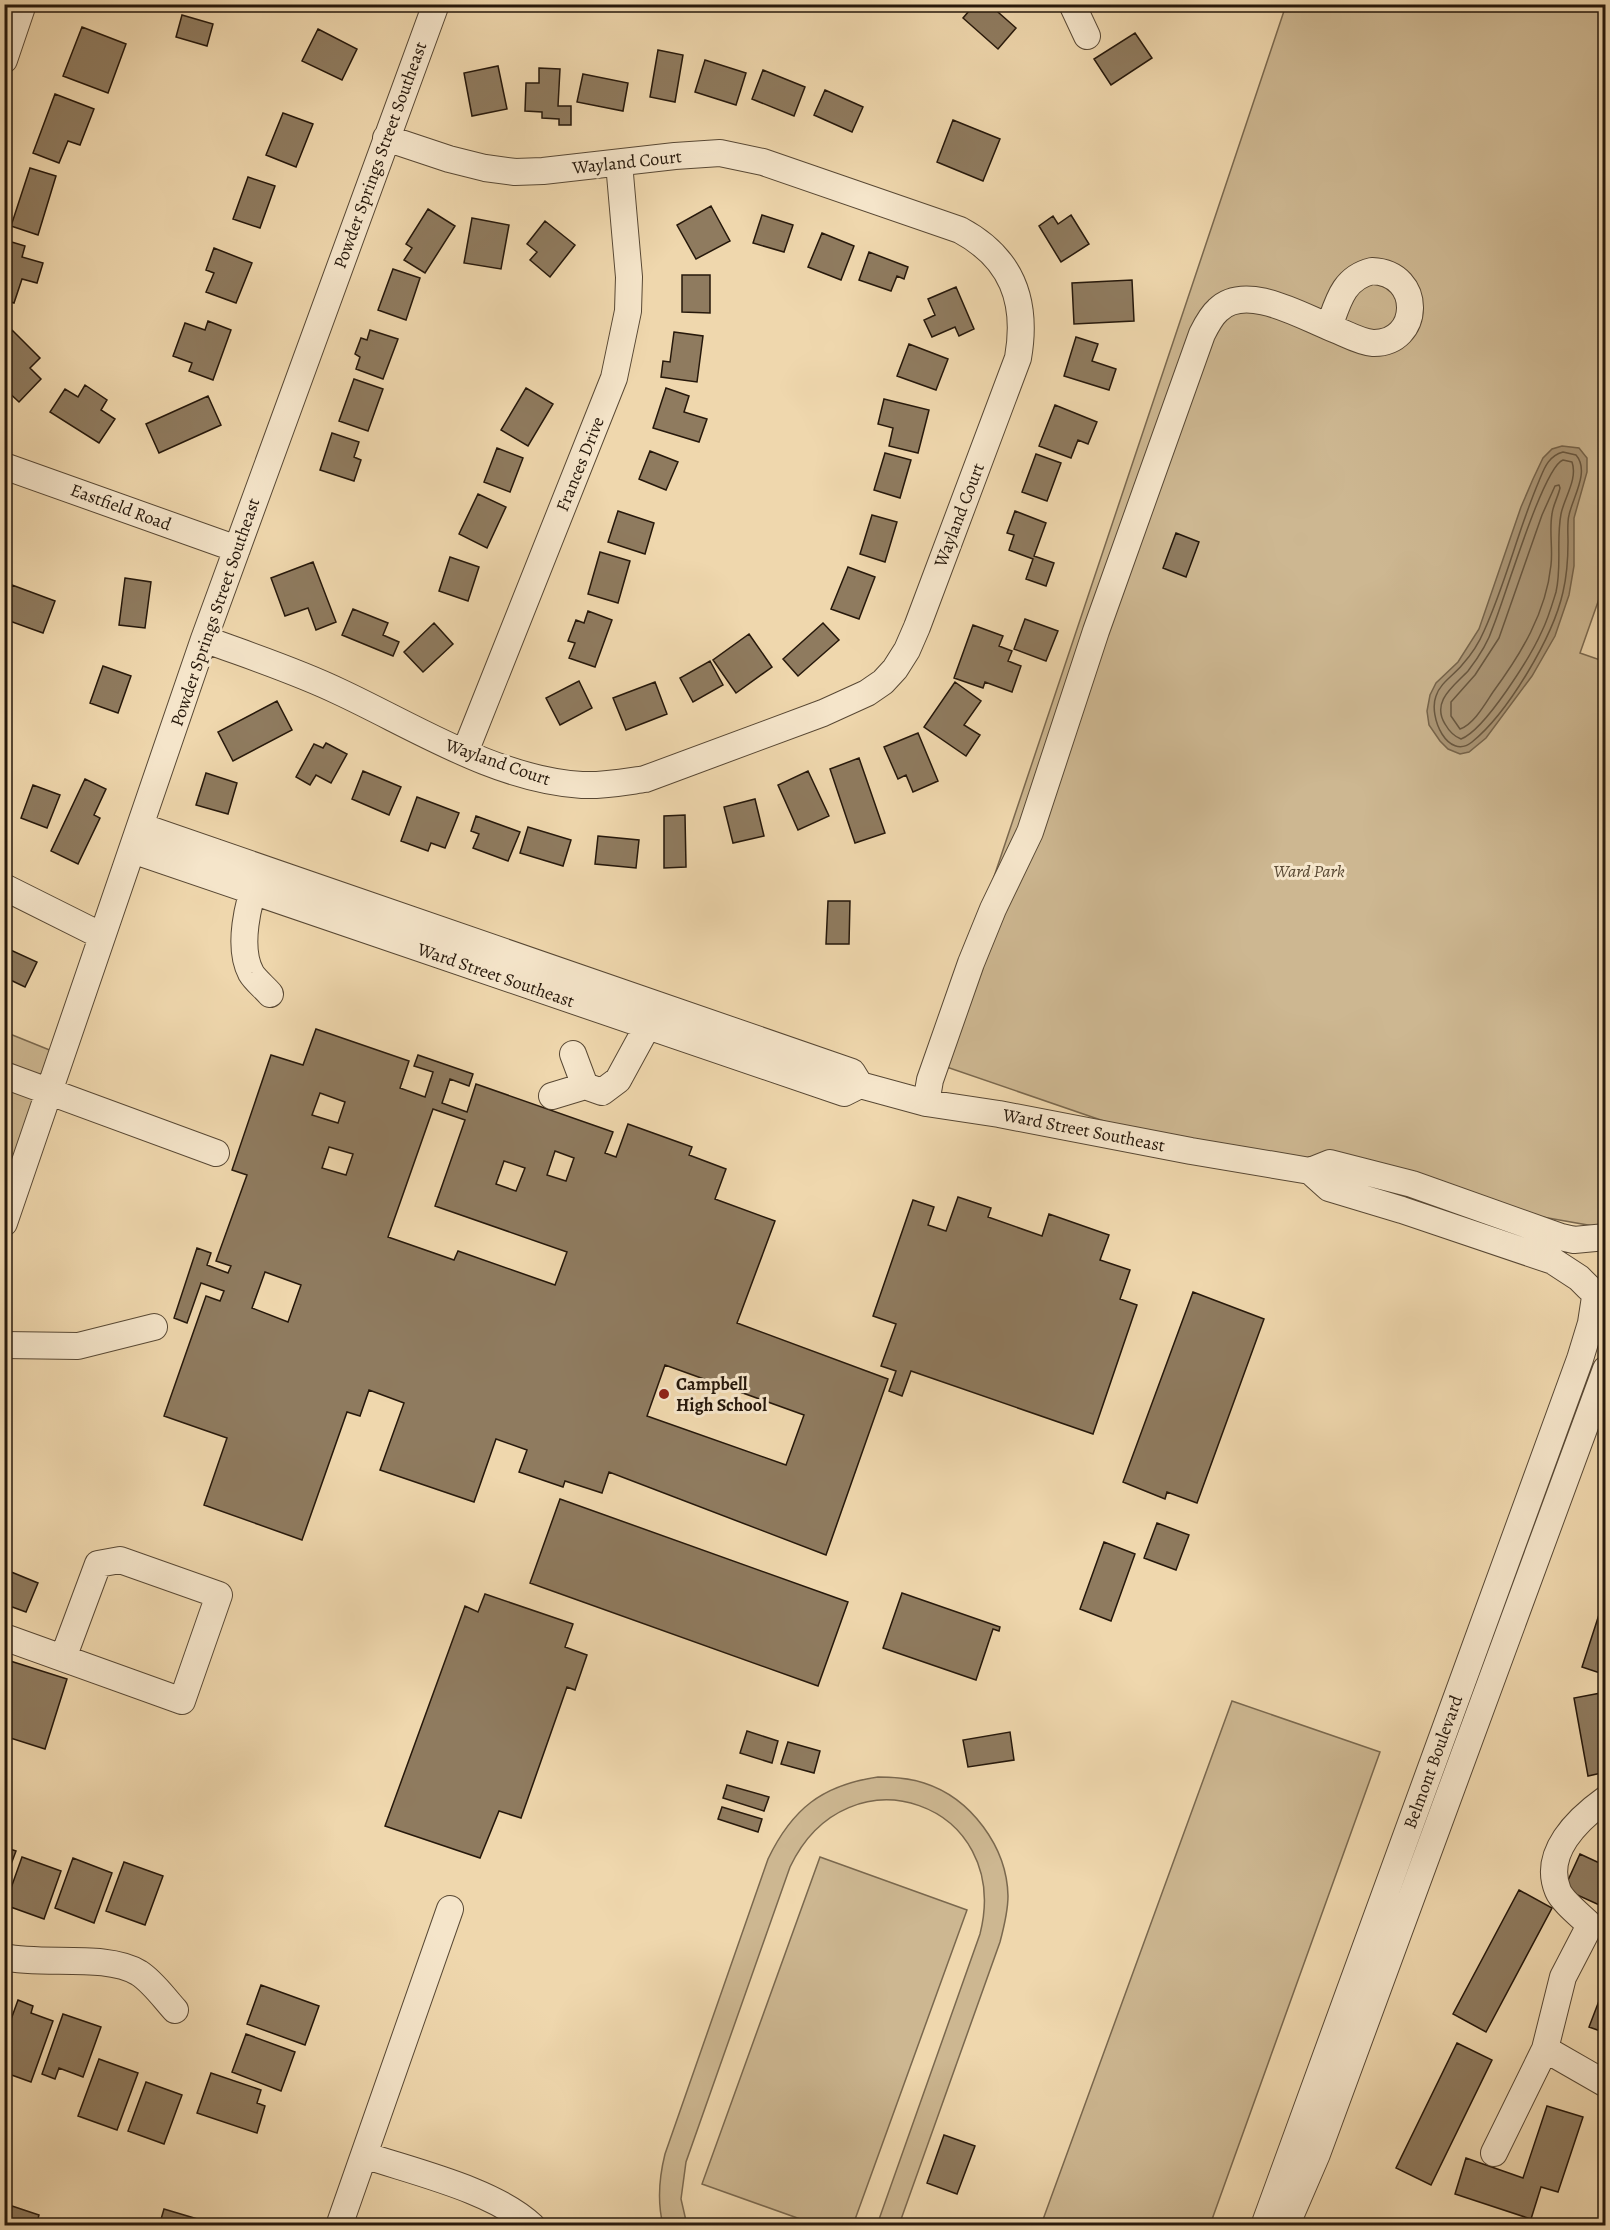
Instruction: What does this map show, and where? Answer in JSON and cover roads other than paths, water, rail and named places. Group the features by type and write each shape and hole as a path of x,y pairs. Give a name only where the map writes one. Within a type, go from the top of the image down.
{"street":[{"path":"4,60 23,4"},
{"name":"Powder Springs Street Southeast","path":"4,1223 204,639 436,4"},
{"path":"1072,4 1087,36"},
{"name":"Wayland Court","path":"204,639 340,691 424,735 510,770 549,781 583,785 616,784 645,779 847,704 883,682 895,669 907,650 917,627 1018,357 1022,334 1022,313 1005,270 993,253 979,240 960,230 763,162 720,153 515,172 485,168 449,159 386,138"},
{"name":"Frances Drive","path":"465,752 614,378 629,300 620,163"},
{"path":"926,1103 936,1061 971,963 993,909 1030,832 1096,631 1202,334 1217,310 1237,299 1250,299 1280,307 1329,327"},
{"name":"Eastfield Road","path":"4,466 237,549"},
{"name":"Ward Street Southeast","path":"136,838 257,879 627,994 852,1072 860,1085"},
{"path":"257,879 243,939 251,972 270,994"},
{"name":"Ward Street Southeast","path":"257,879 642,1025 844,1093 860,1085 926,1103 999,1113 1191,1151 1310,1171 1330,1163 1412,1184 1561,1237 1605,1238"},
{"path":"4,887 102,936"},
{"path":"552,1096 585,1086 602,1092 618,1080 642,1036 642,1025 627,994"},
{"path":"573,1054 585,1086"},
{"path":"4,1075 216,1153"},
{"name":"Ward Street Southeast","path":"1310,1171 1329,1188 1553,1261 1579,1278 1597,1297"},
{"name":"Ward Street Southeast","path":"1597,1297 1587,1271 1592,1254 1605,1238"},
{"name":"Belmont Boulevard","path":"1264,2226 1580,1359 1597,1297"},
{"path":"4,1345 78,1346 154,1327"},
{"name":"Belmont Boulevard","path":"1286,2226 1317,2154 1605,1368"},
{"path":"4,1637 182,1701 219,1595 120,1560 98,1564 63,1658"},
{"path":"1449,1718 1475,1727"},
{"path":"1494,2152 1545,2049 1563,1977 1590,1925 1558,1893 1554,1870 1560,1845 1584,1815 1605,1799"},
{"path":"339,2226 450,1909"},
{"path":"4,1957 104,1963 129,1968 150,1982 175,2010"},
{"path":"1545,2049 1605,2084"},
{"path":"364,2155 488,2198 514,2211 532,2226"}],"water":[{"path":"1562,446 1579,448 1587,458 1587,472 1574,518 1574,566 1569,595 1555,636 1532,676 1486,738 1469,752 1460,754 1448,749 1429,725 1427,711 1430,695 1436,683 1458,662 1479,629 1521,507 1533,479 1543,458 1552,449"}],"place":[{"name":"Campbell High School","path":"664,1394"}],"park label":[{"name":"Ward Park","path":"1309,871"}]}
